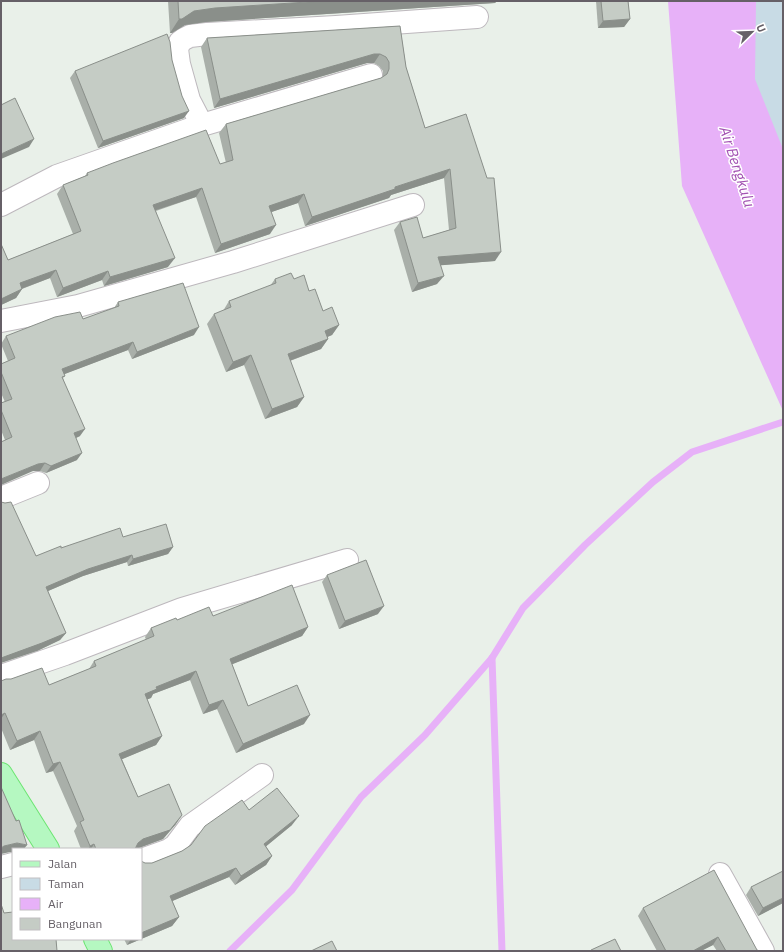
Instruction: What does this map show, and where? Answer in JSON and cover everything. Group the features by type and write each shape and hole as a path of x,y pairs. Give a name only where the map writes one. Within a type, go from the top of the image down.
{"main road":[{"path":"1,774 47,848"},
{"path":"96,940 101,951"}],"street":[{"path":"202,125 189,100 179,64 177,49 180,42 190,36 477,17"},
{"path":"1,205 57,176 202,125 371,75"},
{"path":"1,321 78,306 233,262 413,205"},
{"path":"1,498 38,483"},
{"path":"1,676 65,654 182,609 347,560"},
{"path":"142,860 169,850 175,846 190,826 262,775"},
{"path":"1,867 12,864"},
{"path":"720,874 763,951"}],"green space":[{"path":"749,1 783,1 783,207 757,156"}],"water":[{"name":"Air Bengkulu","path":"668,1 756,1 755,79 783,149 783,411 682,186"}],"building":[{"path":"178,1 323,1 215,8 194,11 182,19 179,19"},
{"path":"601,1 628,1 630,19 603,21"},
{"path":"400,26 406,67 425,128 466,114 487,178 494,178 501,252 438,257 444,276 418,283 400,222 417,217 423,238 456,228 450,169 312,217 304,194 269,206 276,225 221,244 202,188 153,205 175,258 110,277 108,271 63,288 56,270 20,283 22,289 1,299 1,244 8,260 81,231 63,185 88,175 87,173 113,163 206,130 220,164 233,160 226,124 381,78 387,74 389,69 389,62 386,57 380,54 374,54 220,99 207,38"},
{"path":"167,34 170,42 172,60 182,96 189,111 103,141 75,71"},
{"path":"15,98 34,139 1,154 1,105"},
{"path":"291,273 294,279 304,275 309,291 315,289 323,311 332,307 339,325 325,331 328,339 288,354 304,397 272,409 251,355 233,362 214,314 231,307 229,301 276,283 275,279"},
{"path":"183,283 199,327 137,352 133,342 62,369 65,376 62,377 85,429 74,433 82,453 51,466 45,463 38,464 1,479 1,442 12,437 1,410 1,403 12,399 1,372 1,364 15,358 6,336 55,317 80,312 83,319 119,306 118,302"},
{"path":"1,502 11,502 36,556 61,546 61,548 120,528 123,537 166,524 173,547 133,559 132,555 88,569 46,587 66,633 1,658"},
{"path":"366,560 384,606 345,621 327,575"},
{"path":"292,585 308,627 230,659 248,706 297,685 310,715 243,744 223,700 209,705 196,671 156,687 157,689 145,694 162,736 119,754 138,797 169,784 182,815 170,830 143,839 138,843 136,848 96,848 94,844 90,846 80,822 84,820 60,762 53,764 40,731 17,741 5,713 1,715 1,681 42,668 49,685 96,666 94,661 154,636 151,628 176,618 177,620 209,607 213,616"},
{"path":"1,787 16,821 19,820 27,845 17,843 1,848"},
{"path":"277,788 299,816 264,844 272,856 241,876 236,868 170,896 179,917 142,933 142,862 152,863 182,851 191,845 205,826 242,800 249,810"},
{"path":"714,870 757,950 759,951 726,951 718,937 693,951 666,951 643,908"},
{"path":"783,871 783,898 763,908 751,887"},
{"path":"1,904 4,913 12,912 12,940 56,940 57,951 1,951"},
{"path":"615,939 621,951 591,950"},
{"path":"332,941 337,951 311,951"}],"waterway":[{"path":"230,951 292,890 361,797 425,735 492,658 523,608 585,545 653,482 692,452 783,422"},
{"path":"492,658 502,951"}]}
